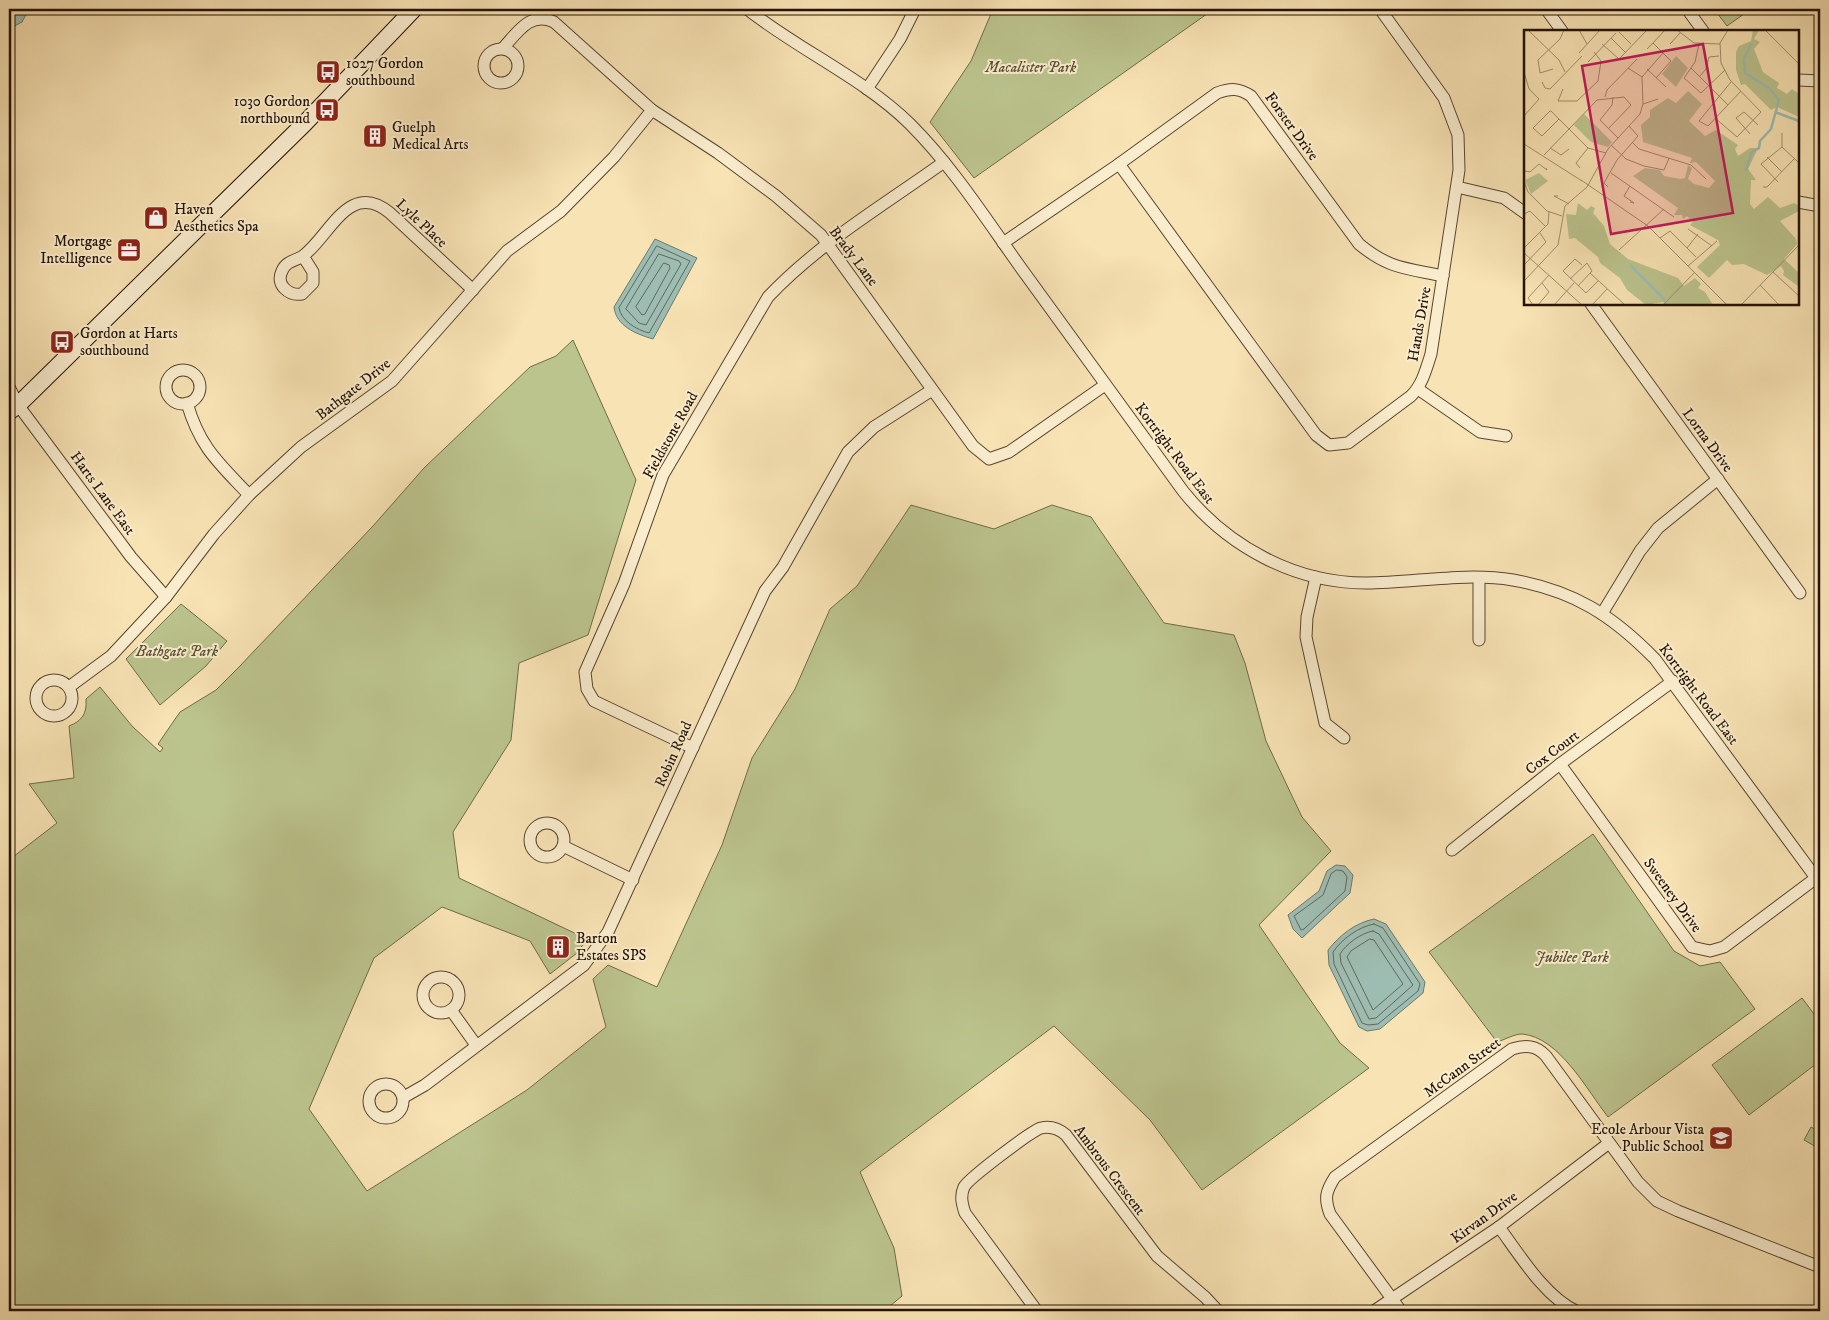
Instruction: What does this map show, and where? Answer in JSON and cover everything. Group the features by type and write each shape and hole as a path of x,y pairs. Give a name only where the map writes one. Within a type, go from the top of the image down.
{"main road":[{"path":"14,409 305,123 414,9"}],"street":[{"name":"Kortright Road East","path":"748,9 794,43 867,89 909,123 944,162 1183,491 1203,514 1236,542 1259,556 1316,577 1364,583 1479,578 1534,585 1557,592 1603,612 1638,641 1672,681 1818,876"},
{"path":"867,89 900,39 915,9"},
{"name":"Hands Drive","path":"1119,164 1316,435 1324,442 1338,446 1348,443 1402,404 1418,389 1431,354 1457,187 1460,152 1453,115 1444,98 1380,9"},
{"path":"1546,9 1561,30"},
{"path":"1687,9 1702,30"},
{"name":"Brady Lane","path":"503,48 529,21 536,18 549,19 652,110 718,153 776,196 828,243 973,446 989,459 1009,452 1105,385"},
{"path":"1799,80 1820,81"},
{"name":"Forster Drive","path":"1003,243 1119,164 1217,93 1229,88 1242,90 1251,96 1359,244 1377,259 1398,267 1443,276"},
{"name":"Bathgate Drive","path":"69,687 111,656 166,597 214,534 249,496 301,447 392,381 507,251 561,210 614,157 652,110"},
{"name":"Fieldstone Road","path":"693,748 594,701 587,689 585,672 624,584 663,476 768,297 786,278 828,243 944,162"},
{"path":"1457,187 1504,198 1524,212"},
{"path":"1799,202 1820,206"},
{"name":"Lyle Place","path":"303,256 346,209 361,203 376,204 390,213 472,290"},
{"name":"Lorna Drive","path":"1592,305 1800,593"},
{"name":"Harts Lane East","path":"9,387 14,409 132,558 166,597"},
{"path":"1418,389 1480,432 1506,436"},
{"name":"Robin Road","path":"404,1097 425,1085 584,965 608,932 765,591 783,567 848,452 874,427 932,390"},
{"path":"187,403 194,427 202,442 221,467 249,496"},
{"path":"1603,612 1640,551 1658,528 1718,480"},
{"path":"1316,577 1307,618 1306,637 1325,723 1344,738"},
{"path":"1479,578 1479,640"},
{"name":"Cox Court","path":"1452,850 1560,764 1672,681"},
{"name":"Sweeney Drive","path":"1560,764 1692,947 1710,951 1724,947 1818,876"},
{"path":"563,846 633,880"},
{"path":"451,1010 476,1045"},
{"name":"McCann Street","path":"1401,1311 1330,1214 1324,1200 1327,1189 1335,1177 1512,1049 1523,1046 1533,1047 1546,1056 1638,1182 1656,1201 1820,1267"},
{"name":"Ambrous Crescent","path":"1031,1309 965,1213 962,1197 963,1190 971,1178 1036,1130 1049,1127 1061,1130 1066,1135 1147,1243 1218,1311"},
{"name":"Kirvan Drive","path":"1374,1311 1392,1301 1498,1227 1609,1143"},
{"path":"1498,1227 1543,1284 1560,1302 1576,1311"}],"green space":[{"name":"Macalister Park","path":"993,9 1214,9 974,178 930,122 971,61"},
{"path":"1714,9 1751,9 1727,26"},
{"path":"573,340 636,480 588,635 519,663 511,740 453,832 459,878 587,939 577,953 550,974 530,941 442,907 374,958 309,1109 367,1191 527,1090 606,1027 593,979 608,965 657,987 722,845 752,758 795,689 830,609 857,586 911,505 994,529 1052,505 1091,517 1164,623 1234,635 1245,663 1266,741 1302,817 1331,851 1259,925 1340,1043 1369,1068 1202,1190 1150,1120 1054,1026 860,1172 894,1248 902,1296 884,1311 9,1311 9,860 57,823 29,784 74,778 69,726 83,716 86,709 86,699 100,687 132,726 160,752 163,748 158,744 180,712 216,690 238,668 373,526 424,468 530,367 556,356"},
{"name":"Bathgate Park","path":"181,604 227,641 206,666 160,705 126,659"},
{"name":"Jubilee Park","path":"1593,834 1674,951 1700,966 1720,962 1755,1009 1608,1117 1571,1066 1548,1044 1535,1037 1522,1034 1497,1042 1429,952"},
{"path":"1802,998 1820,1022 1820,1061 1749,1115 1712,1065"},
{"path":"1811,1127 1820,1132 1820,1149 1804,1140"}],"water":[{"path":"9,9 29,9 22,22 9,29"},
{"path":"655,239 697,258 653,339 634,332 623,324 616,314 614,307"},
{"path":"1336,865 1345,866 1353,875 1350,893 1302,938 1293,929 1288,915 1319,891 1327,871"},
{"path":"1374,919 1386,924 1425,982 1423,993 1380,1029 1367,1031 1359,1027 1329,965 1328,950 1348,930 1360,923"}],"place":[{"name":"1027 Gordon southbound","path":"328,72"},
{"name":"1030 Gordon northbound","path":"327,110"},
{"name":"Guelph Medical Arts","path":"375,136"},
{"name":"Haven Aesthetics Spa","path":"156,218"},
{"name":"Mortgage Intelligence","path":"129,250"},
{"name":"Gordon at Harts southbound","path":"62,342"},
{"name":"Barton Estates SPS","path":"558,947"},
{"name":"Ecole Arbour Vista Public School","path":"1721,1138"}]}
